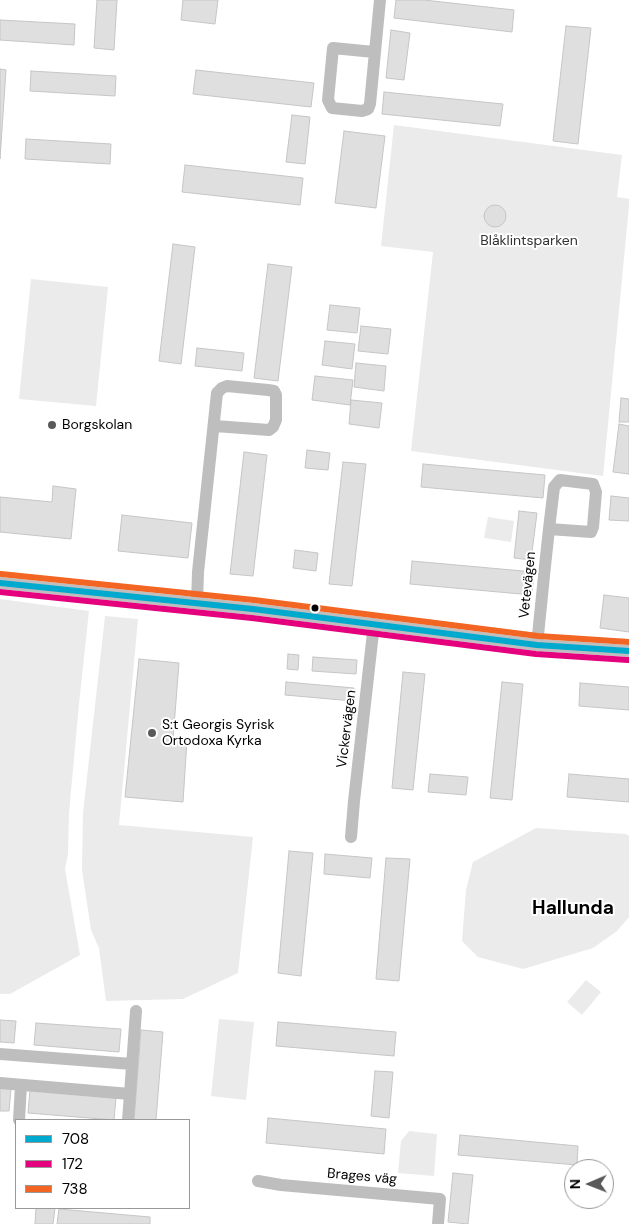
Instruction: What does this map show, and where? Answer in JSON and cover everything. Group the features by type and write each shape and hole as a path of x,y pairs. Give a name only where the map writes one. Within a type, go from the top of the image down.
{"street":[{"path":"374,52 333,48 328,100 332,108 362,111 368,109 380,0"},
{"path":"197,603 198,572 218,394 222,388 227,386 268,390 276,394 276,420 273,427 269,430 215,426"},
{"name":"Vetevägen","path":"537,645 549,529 554,487 560,480 593,484 596,492 593,527 590,532 549,529"},
{"path":"0,583 197,603 537,645 629,652"},
{"name":"Vickervägen","path":"351,838 374,624"},
{"path":"128,1119 136,1011"},
{"path":"0,1054 132,1064"},
{"path":"0,1083 130,1094"},
{"path":"19,1119 21,1085"},
{"name":"Brages väg","path":"258,1181 281,1185 440,1199 438,1224"}],"green space":[{"name":"Blåklintsparken","path":"394,125 622,155 617,197 629,199 629,206 603,476 411,451 433,252 381,246"},
{"path":"31,279 108,287 96,406 19,399"},
{"path":"488,517 514,521 511,542 484,538"},
{"path":"0,599 89,611 69,813 68,854 65,869 80,955 10,994 0,994"},
{"path":"105,616 138,619 119,825 253,837 238,973 183,999 106,1001 99,948 91,930 82,870 83,813"},
{"path":"536,828 626,834 629,836 629,917 617,931 593,948 523,969 478,957 462,941 466,890 473,862"},
{"path":"586,980 601,992 582,1015 567,1002"},
{"path":"219,1019 254,1022 246,1100 211,1096"},
{"path":"409,1131 437,1134 434,1176 398,1173 401,1141"}],"building":[{"path":"97,0 117,0 114,50 94,48"},
{"path":"183,0 218,0 215,24 181,20"},
{"path":"396,0 424,0 514,10 512,32 394,18"},
{"path":"0,20 75,24 74,45 0,40"},
{"path":"566,26 591,28 578,144 553,141"},
{"path":"391,30 410,33 404,80 386,78"},
{"path":"0,69 6,70 0,159"},
{"path":"196,70 314,83 311,107 193,94"},
{"path":"31,71 116,76 115,96 30,91"},
{"path":"384,92 503,104 500,126 382,114"},
{"path":"292,115 310,117 305,164 286,162"},
{"path":"344,131 385,136 376,208 335,203"},
{"path":"26,139 111,144 110,164 25,159"},
{"path":"185,165 303,178 300,205 182,192"},
{"path":"495,205 503,208 506,216 503,224 495,227 487,224 484,216 487,208"},
{"path":"173,244 195,247 181,364 159,361"},
{"path":"268,264 292,267 278,381 254,378"},
{"path":"330,305 360,308 357,333 327,330"},
{"path":"361,326 391,329 388,354 358,351"},
{"path":"325,341 355,344 352,369 322,365"},
{"path":"197,348 244,353 242,371 195,366"},
{"path":"356,363 386,366 384,391 354,387"},
{"path":"315,376 353,380 350,405 312,400"},
{"path":"621,398 629,399 629,422 619,422"},
{"path":"351,400 382,403 379,428 349,424"},
{"path":"619,424 629,426 629,474 613,472"},
{"path":"307,450 330,453 328,470 305,468"},
{"path":"244,452 267,455 253,576 230,574"},
{"path":"343,462 366,464 352,586 329,584"},
{"path":"423,464 545,475 543,498 421,487"},
{"path":"53,486 76,489 71,539 0,532 0,497 52,502"},
{"path":"611,496 629,498 629,521 609,520"},
{"path":"519,511 537,513 531,560 514,558"},
{"path":"122,515 192,523 188,558 118,551"},
{"path":"295,550 318,553 316,571 293,568"},
{"path":"412,561 534,572 532,595 410,584"},
{"path":"604,595 629,598 629,632 600,628"},
{"path":"288,654 299,655 298,670 287,669"},
{"path":"313,657 357,660 356,674 312,671"},
{"name":"S:t Georgis Syrisk Ortodoxa Kyrka","path":"139,659 179,663 173,739 187,740 183,802 125,797"},
{"path":"403,672 425,674 413,790 392,788"},
{"path":"286,682 354,688 353,701 285,695"},
{"path":"502,682 523,684 512,800 490,798"},
{"path":"580,683 629,687 629,710 579,706"},
{"path":"430,774 468,777 466,795 428,792"},
{"path":"569,774 629,779 629,802 567,797"},
{"path":"289,851 313,853 301,976 278,973"},
{"path":"325,854 372,858 370,878 324,874"},
{"path":"386,858 410,859 399,981 376,979"},
{"path":"0,1020 16,1021 14,1043 0,1042"},
{"path":"278,1022 396,1032 394,1056 276,1046"},
{"path":"36,1023 121,1029 119,1052 34,1045"},
{"path":"141,1030 163,1032 156,1119 134,1119"},
{"path":"375,1071 393,1072 389,1118 371,1116"},
{"path":"0,1088 11,1089 9,1111 0,1111"},
{"path":"30,1090 116,1098 114,1119 28,1113"},
{"path":"268,1118 386,1129 384,1154 266,1143"},
{"path":"460,1135 578,1146 577,1159 564,1159 564,1164 458,1155"},
{"path":"453,1173 473,1175 468,1224 448,1222"},
{"path":"36,1209 55,1209 53,1224 35,1224"},
{"path":"59,1209 150,1217 150,1224 57,1224"}],"transit line":[{"name":"738","path":"1,574 254,600 538,636 629,642"},
{"name":"708","path":"0,583 253,609 537,645 629,651"},
{"name":"172","path":"0,592 252,618 536,654 628,660"}],"place":[{"name":"Borgskolan","path":"52,425"},
{"name":"S:t Georgis Syrisk Ortodoxa Kyrka","path":"152,733"}],"district":[{"name":"Hallunda","path":"573,909"}]}
